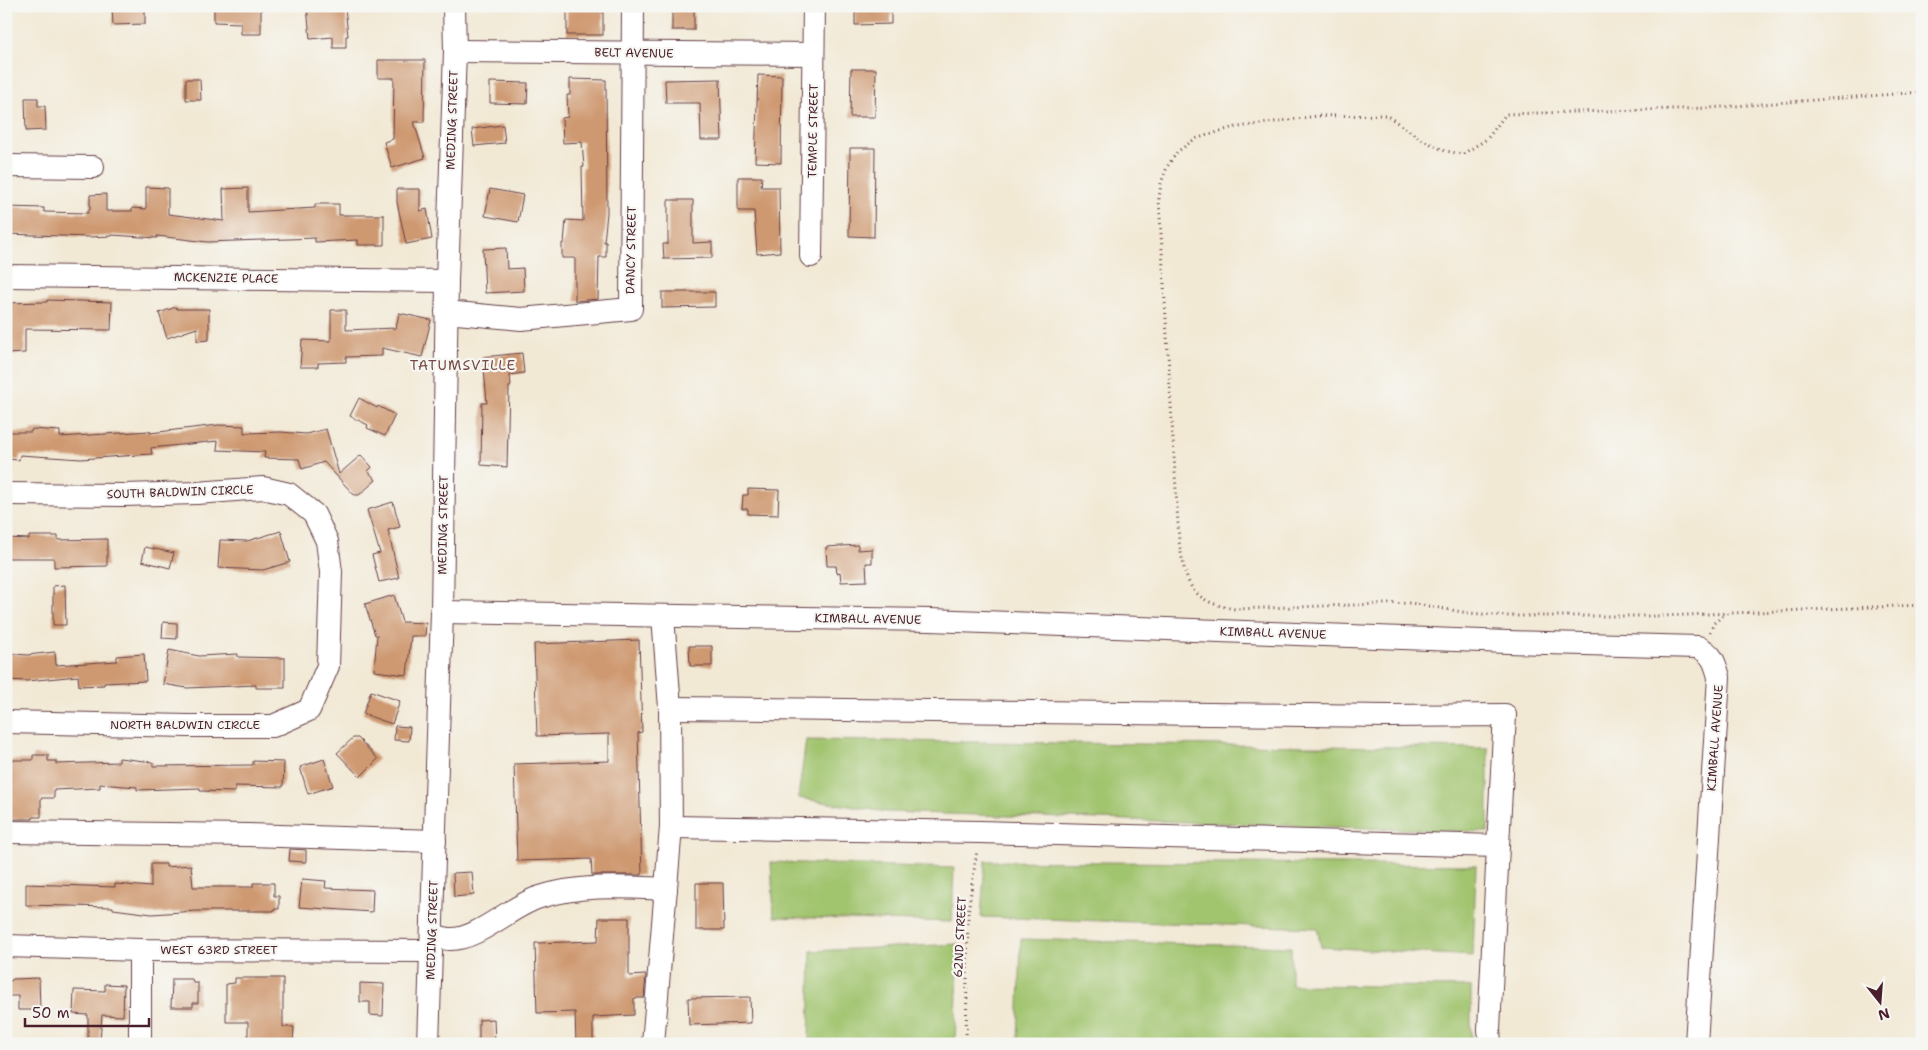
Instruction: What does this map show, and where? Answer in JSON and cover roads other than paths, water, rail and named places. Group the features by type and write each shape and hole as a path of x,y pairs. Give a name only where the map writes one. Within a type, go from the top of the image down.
{"street":[{"name":"MEDING STREET","path":"428,1044 442,612 446,281 455,51 454,6"},
{"name":"DANCY STREET","path":"446,312 521,319 631,309 633,6"},
{"name":"TEMPLE STREET","path":"811,256 814,6"},
{"name":"BELT AVENUE","path":"455,51 633,54 813,54"},
{"path":"6,166 93,167"},
{"name":"MCKENZIE PLACE","path":"6,276 446,281"},
{"name":"SOUTH BALDWIN CIRCLE","path":"6,494 122,495 197,493 264,488 289,494 314,514 327,541 330,572"},
{"name":"NORTH BALDWIN CIRCLE","path":"6,722 273,726 309,710 328,666 330,572"},
{"name":"KIMBALL AVENUE","path":"442,612 930,620 1508,642 1698,647 1708,652 1715,662 1719,677 1696,1044"},
{"path":"653,1044 671,827 670,708 663,616"},
{"path":"670,708 1388,716 1505,715 1490,1044"},
{"path":"671,827 980,832 1498,846"},
{"path":"6,832 249,835 434,842"},
{"name":"WEST 63RD STREET","path":"6,946 140,950 431,943 470,935 517,906 539,897 573,889 597,886 666,889"},
{"path":"140,950 140,1044"}],"district":[{"name":"TATUMSVILLE","path":"463,365"}]}
